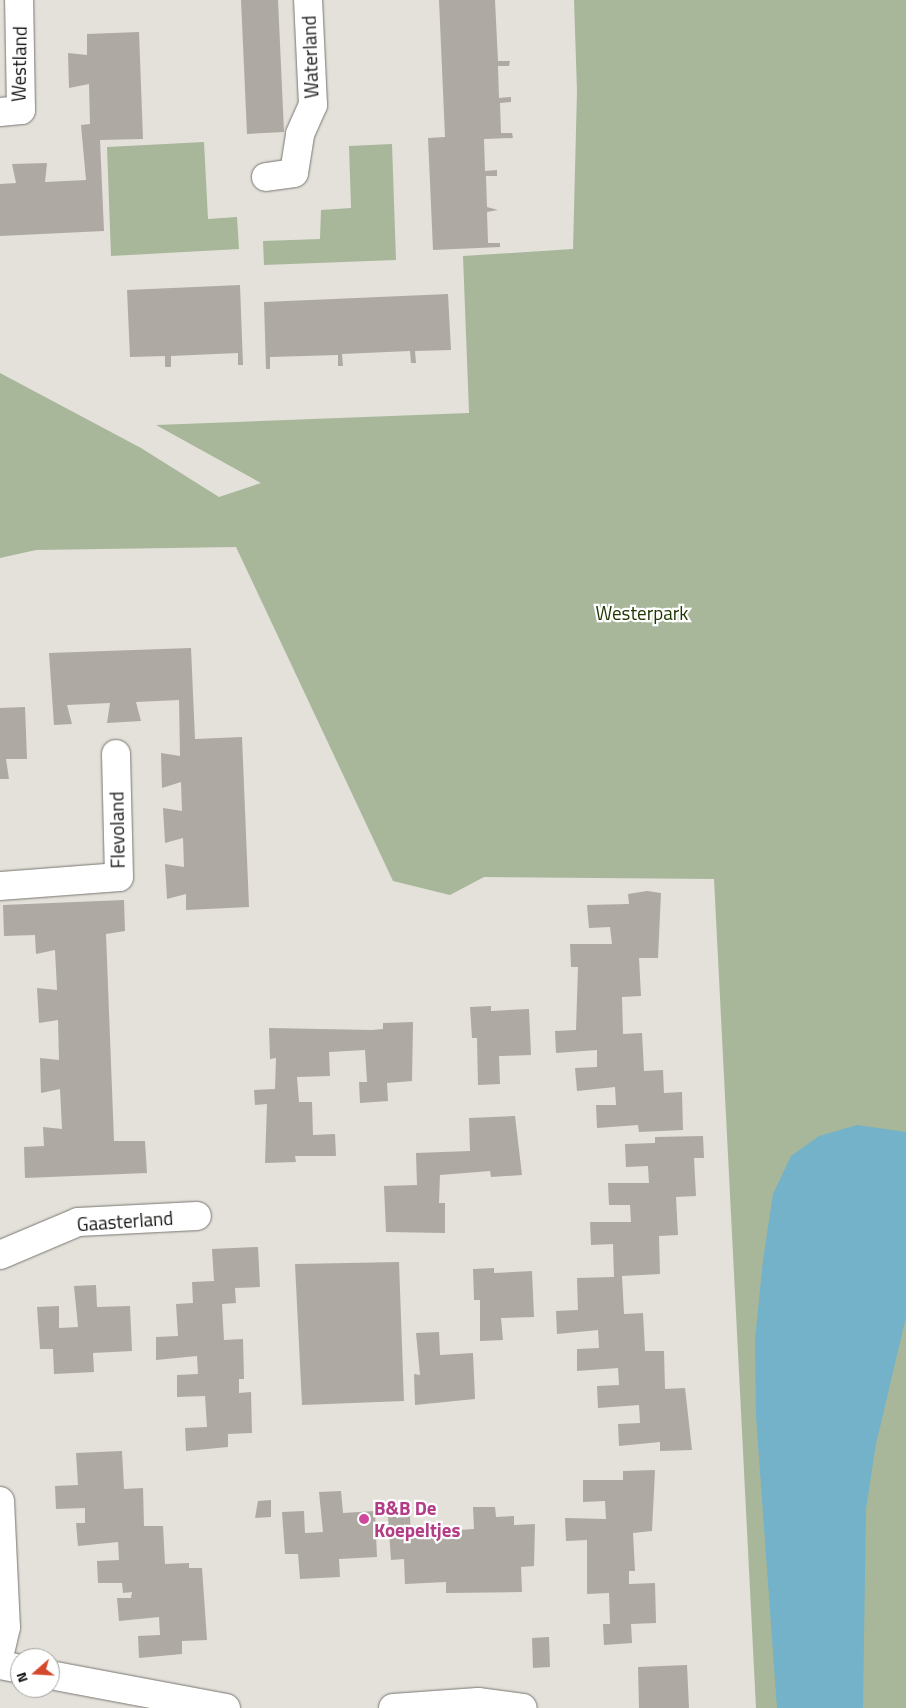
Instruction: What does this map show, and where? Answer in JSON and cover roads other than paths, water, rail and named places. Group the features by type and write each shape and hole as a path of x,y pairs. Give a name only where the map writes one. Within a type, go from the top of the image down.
{"street":[{"name":"Westland","path":"0,112 21,110 19,0"},
{"name":"Waterland","path":"266,177 294,173 300,134 313,105 308,0"},
{"name":"Flevoland","path":"0,886 119,877 116,754"},
{"name":"Gaasterland","path":"0,1255 78,1222 197,1216"},
{"path":"0,1500 6,1627 0,1654"},
{"path":"60,1677 226,1708"},
{"path":"393,1708 478,1702 523,1708"}],"water":[{"path":"857,1125 906,1132 906,1317 876,1444 866,1509 863,1708 777,1708 756,1416 755,1339 763,1260 773,1194 791,1156 819,1136"}],"place":[{"name":"B&B De Koepeltjes","path":"364,1519"}],"park label":[{"name":"Westerpark","path":"642,613"}]}
